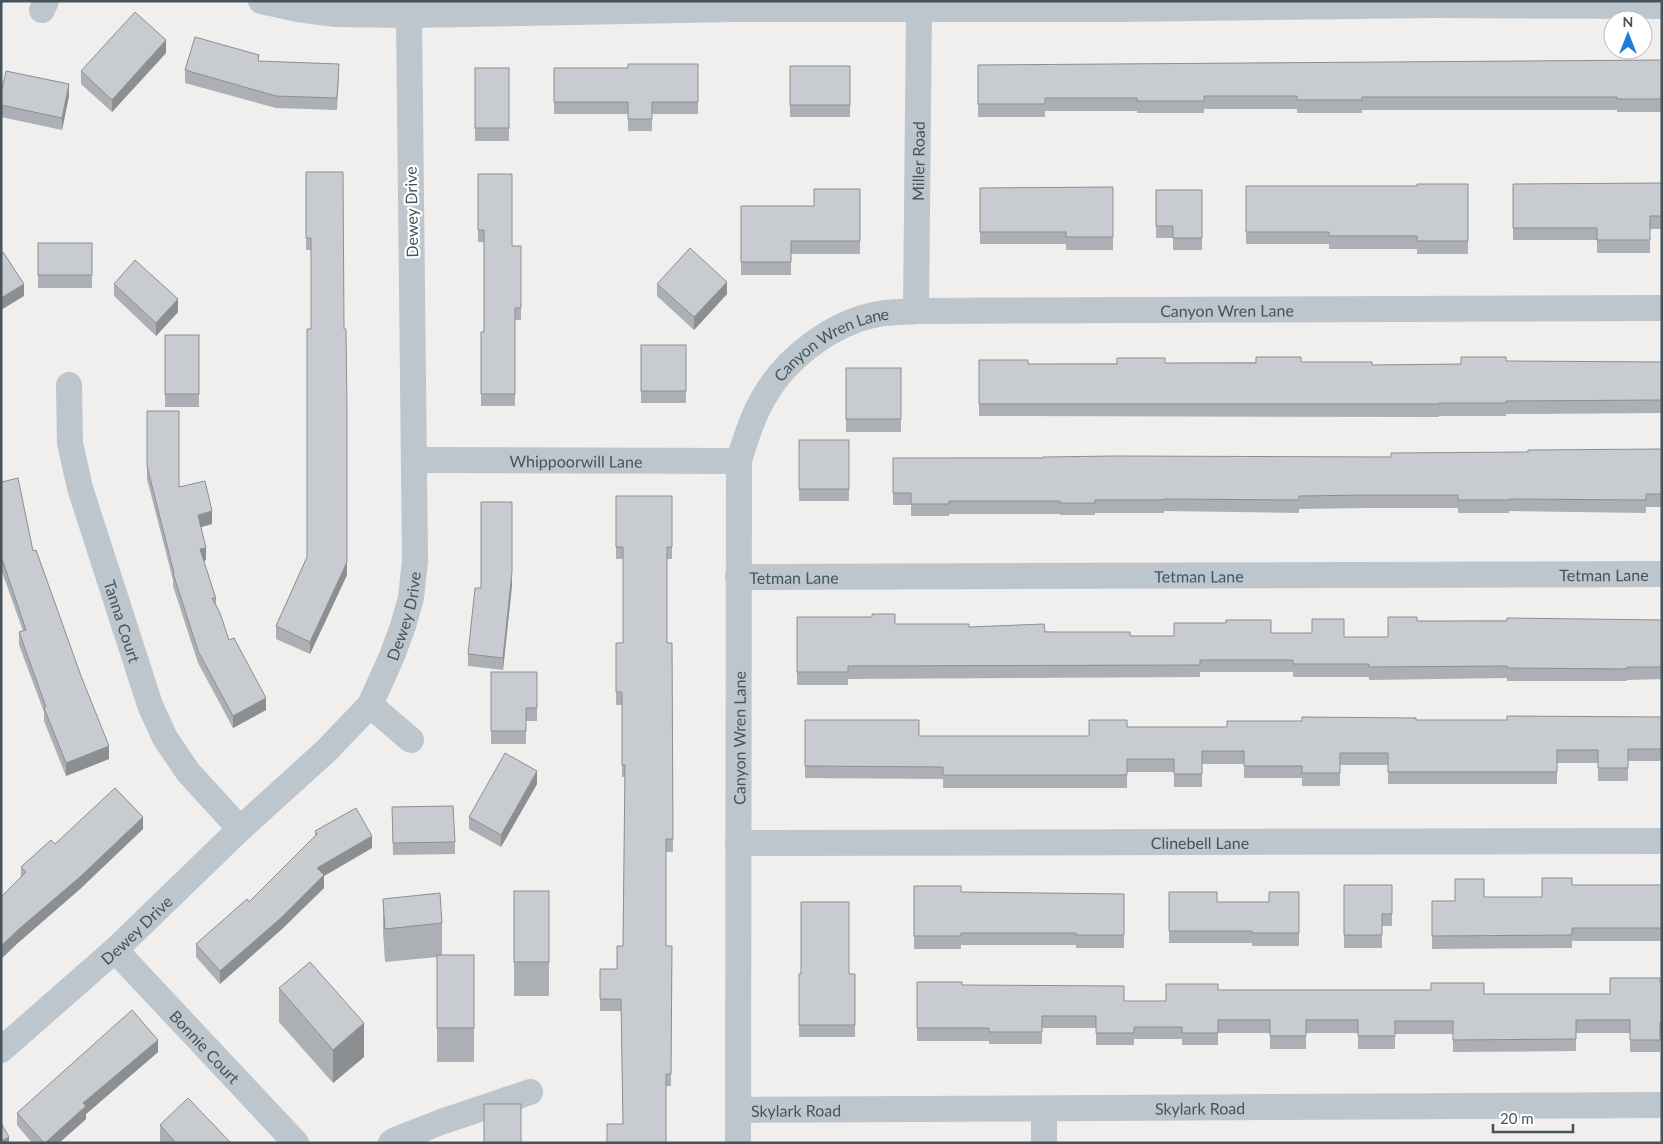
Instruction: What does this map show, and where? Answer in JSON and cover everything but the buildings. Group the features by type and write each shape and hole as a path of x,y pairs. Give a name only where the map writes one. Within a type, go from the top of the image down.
{"street":[{"path":"261,1 298,10 335,14 409,15 437,8 734,5 919,10 1122,5 1434,3 1662,6"},
{"name":"Miller Road","path":"916,311 919,10"},
{"name":"Dewey Drive","path":"1,1050 115,950 240,829 326,752 370,705 392,656 411,598 415,561 409,15"},
{"name":"Canyon Wren Lane","path":"738,1143 739,462 748,430 779,360 845,325 878,314 916,311 1662,308"},
{"name":"Tanna Court","path":"68,385 70,443 80,488 150,705 165,738 188,772 240,829"},
{"name":"Whippoorwill Lane","path":"414,460 739,462"},
{"name":"Tetman Lane","path":"738,578 1662,574"},
{"path":"370,705 411,740"},
{"name":"Clinebell Lane","path":"738,843 1662,841"},
{"name":"Bonnie Court","path":"115,950 296,1143"},
{"path":"393,1141 441,1122 530,1092"},
{"name":"Skylark Road","path":"738,1110 1662,1105"},
{"path":"1044,1109 1044,1143"}]}
